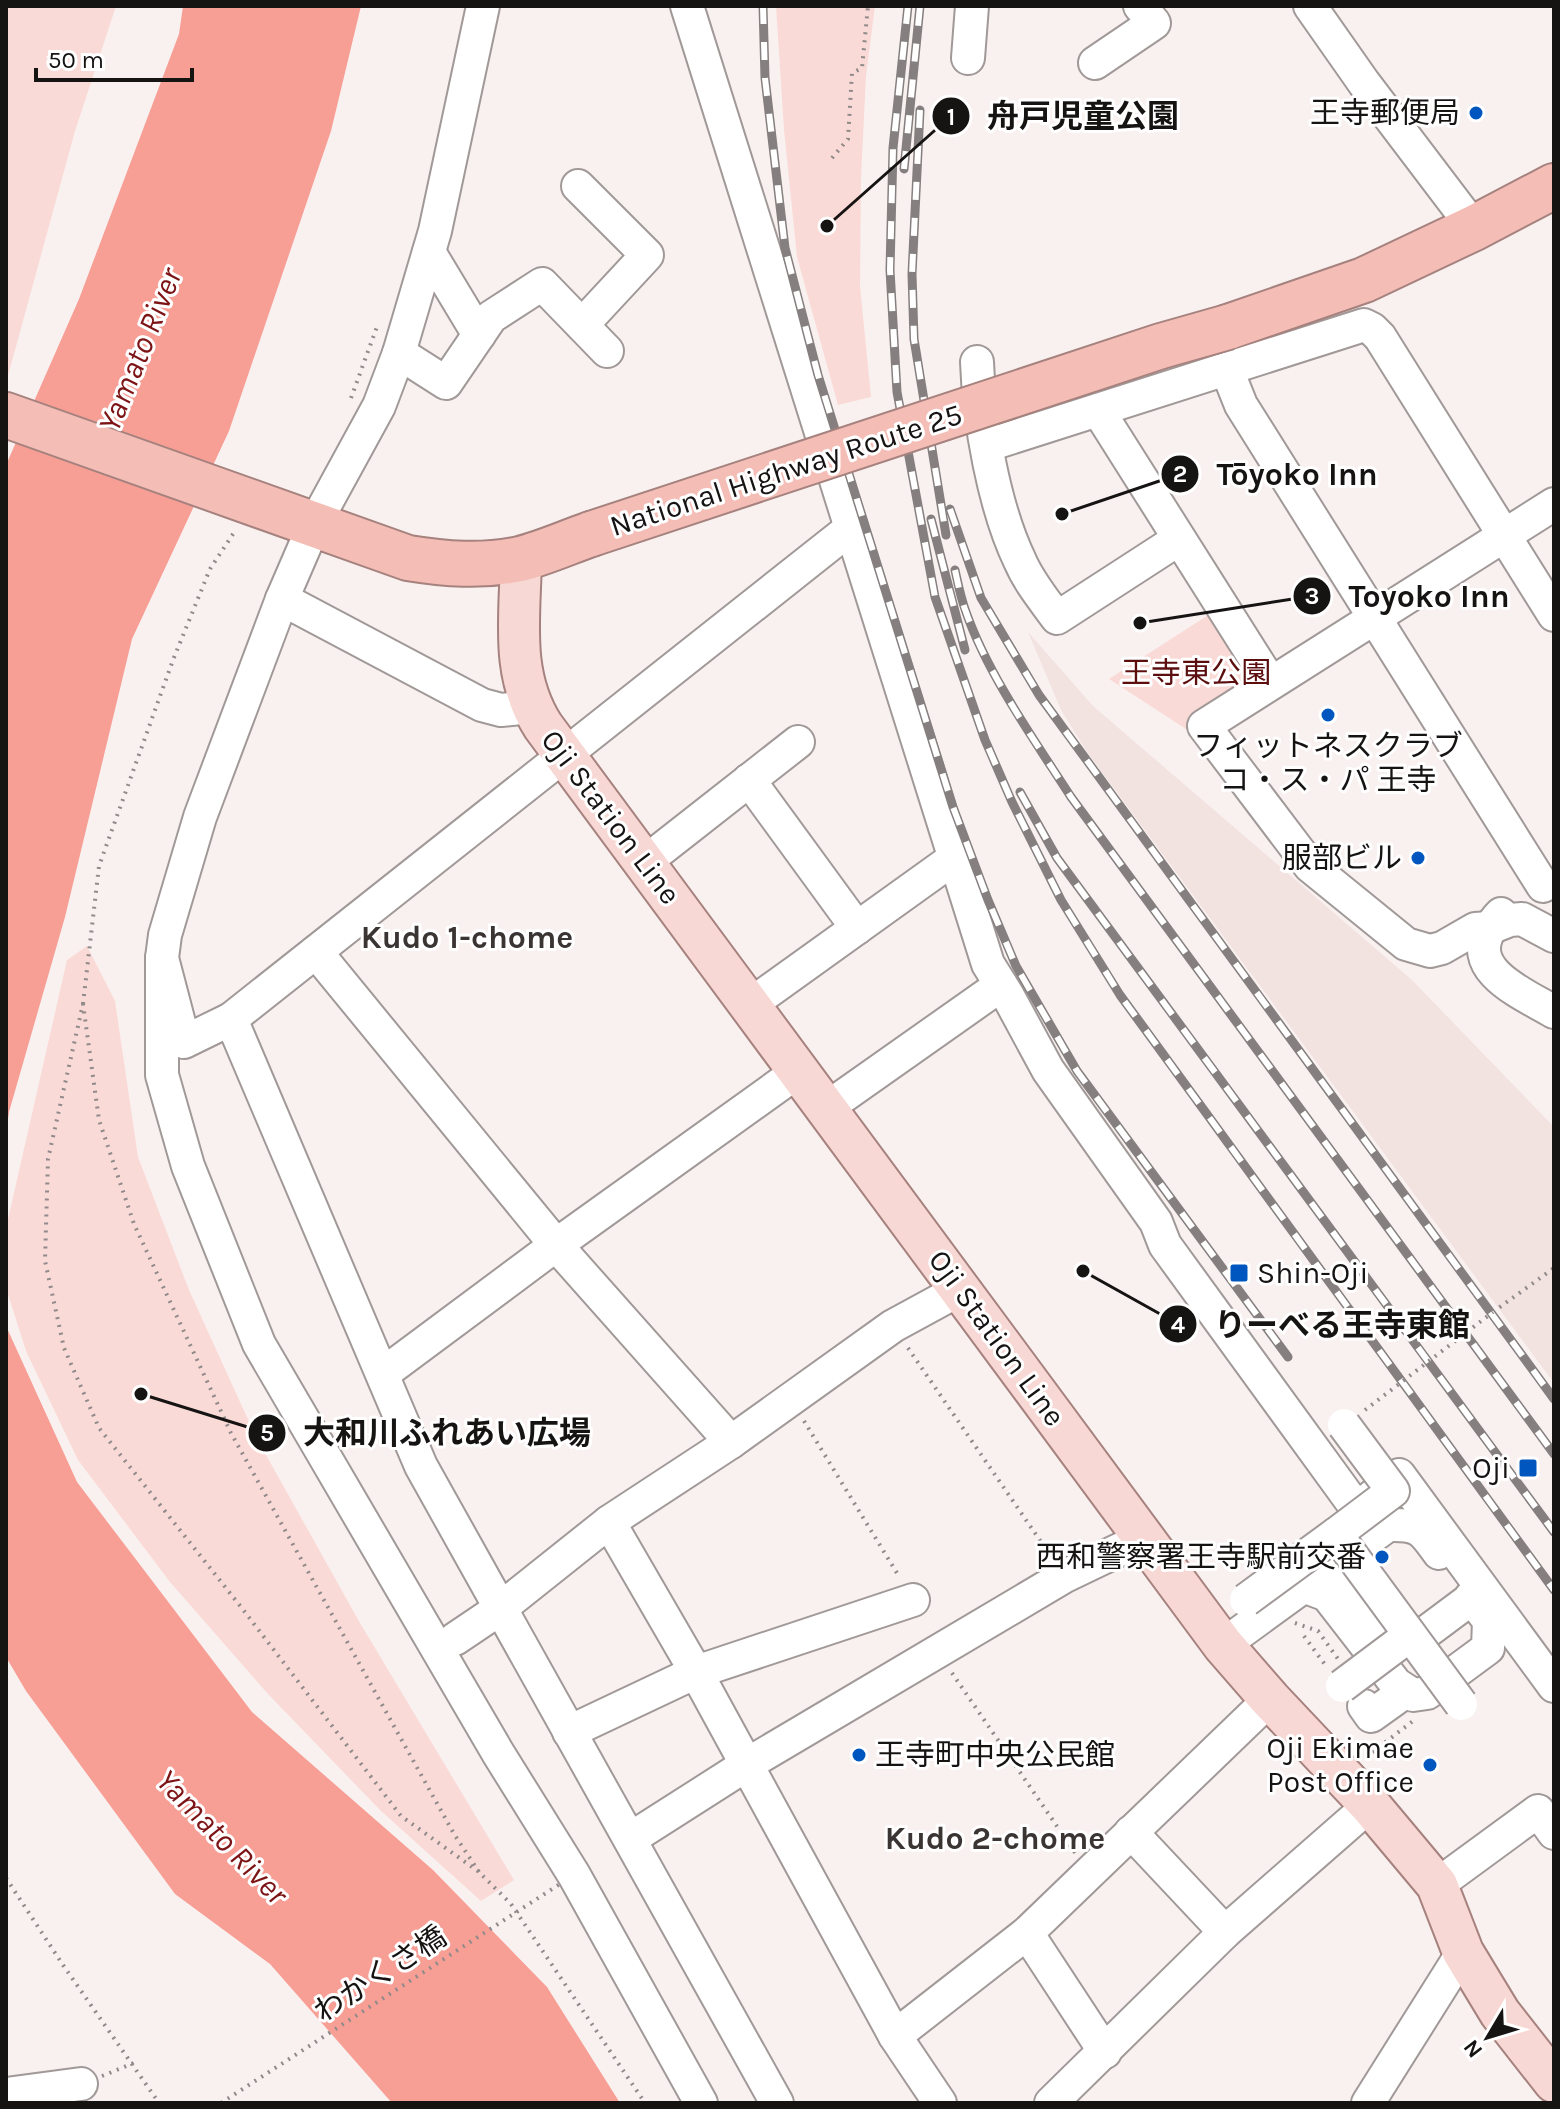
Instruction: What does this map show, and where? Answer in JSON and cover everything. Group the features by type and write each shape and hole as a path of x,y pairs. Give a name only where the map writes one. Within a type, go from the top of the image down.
{"highway":[{"name":"National Highway Route 25","path":"6,415 408,558 446,564 521,559 1364,280 1554,186"}],"main road":[{"name":"Oji Station Line","path":"521,559 519,662 531,707 1223,1645 1370,1805 1437,1885 1463,1952 1500,2013 1554,2082"}],"street":[{"path":"483,6 429,252 399,353 379,406 306,522 282,599 200,817 165,935 162,958 162,1075 188,1166 259,1344 498,1753 574,1875 701,2103"},
{"path":"687,6 983,953 1055,1082 1156,1222 1165,1245 1357,1509 1399,1475 1554,1686"},
{"path":"968,58 972,6"},
{"path":"1095,63 1154,23 1140,6"},
{"path":"1310,6 1474,228"},
{"path":"578,186 647,255 582,325"},
{"path":"429,252 479,335"},
{"path":"399,353 446,383 491,317 542,284 607,351"},
{"path":"988,445 1364,325 1372,329 1554,615"},
{"path":"977,362 988,445 1003,513 1019,560 1057,618 1179,539"},
{"path":"1227,370 1241,405 1550,892"},
{"path":"1098,410 1270,682"},
{"path":"1554,504 1204,726 1310,866 1406,944 1430,951 1442,948 1475,929 1522,919 1554,936"},
{"path":"162,958 184,1042 231,1019 851,528"},
{"path":"282,599 482,705 501,710 531,707"},
{"path":"645,862 798,742"},
{"path":"749,780 857,928"},
{"path":"751,1004 953,859"},
{"path":"1522,919 1550,892"},
{"path":"1550,892 1508,908 1496,918 1483,941 1482,953 1488,966 1502,980 1554,1012"},
{"path":"316,952 556,1245 731,1442"},
{"path":"828,1107 1001,985"},
{"path":"231,1019 421,1466 777,2103"},
{"path":"384,1373 800,1070"},
{"path":"455,1639 501,1608 609,1522 731,1442 893,1326 961,1289"},
{"path":"1249,1590 1317,1539 1393,1491 1344,1425"},
{"path":"609,1522 696,1672 895,2036 940,2103"},
{"path":"1223,1645 1303,1586 1388,1525 1404,1524 1423,1530 1489,1621 1488,1648 1427,1693 1413,1695 1396,1684 1327,1595 1303,1586"},
{"path":"630,1839 746,1765 1065,1576 1144,1538"},
{"path":"1317,1539 1410,1635 1461,1704"},
{"path":"1303,1586 1352,1583 1382,1623 1417,1639 1472,1598"},
{"path":"569,1732 696,1672 913,1600"},
{"path":"1406,1691 1371,1716 1353,1696 1410,1635"},
{"path":"895,2036 1027,1933 1270,1699"},
{"path":"1051,2103 1225,1932 1370,1805"},
{"path":"1437,1885 1549,1815"},
{"path":"1131,1832 1225,1932"},
{"path":"1027,1933 1105,2052"},
{"path":"1368,2103 1463,1952"},
{"path":"6,2094 81,2084"}],"path":[{"path":"832,158 848,139 852,73 862,68 868,6"},
{"path":"350,401 383,311"},
{"path":"235,531 210,569 173,660 99,866 83,1004 48,1159 45,1261 64,1348 99,1428 401,1816 479,1872 511,1904 645,2103"},
{"path":"83,1004 99,1120 134,1224 231,1433 454,1834 479,1872"},
{"path":"1344,1425 1554,1268"},
{"path":"893,1326 1065,1576"},
{"path":"1304,1636 1353,1696"},
{"path":"6,1878 159,2103"},
{"name":"わかくさ橋","path":"221,2103 563,1882"},
{"path":"81,2084 134,2063"}],"shaded area":[{"path":"1028,632 1093,706 1412,980 1554,1127 1554,1383 1087,752 1061,710"}],"green space":[{"path":"6,6 116,6 75,131 6,383"},
{"path":"776,6 875,6 866,76 861,178 860,286 871,397 838,405 797,257"},
{"name":"王寺東公園","path":"1213,612 1251,674 1250,687 1186,729 1109,679"},
{"path":"87,946 115,1001 138,1157 189,1290 256,1437 360,1623 514,1880 481,1901 381,1811 268,1694 170,1582 78,1460 26,1351 6,1288 6,1228 67,960"}],"water":[{"name":"Yamato River","path":"183,6 361,6 331,131 229,431 132,639 65,917 9,1112 6,1134 6,465 79,299 179,34"},
{"name":"Yamato River","path":"6,1326 77,1482 252,1712 433,1870 547,1987 620,2103 392,2103 270,1964 175,1894 26,1691 6,1657"}],"railway":[{"path":"763,6 765,78 785,248 818,375 953,807 988,900 1016,966 1077,1071 1288,1357"},
{"path":"908,6 893,148 890,270 897,392 935,597 985,740 1061,900 1120,995 1554,1590"},
{"path":"904,169 920,6"},
{"path":"920,110 912,274 914,339 946,535"},
{"path":"950,509 981,598 1039,695 1554,1399"},
{"path":"931,519 965,650"},
{"path":"955,570 964,607 987,660 1013,707 1071,797 1554,1454"},
{"path":"1020,792 1057,858 1554,1532"}],"place":[{"name":"王寺郵便局","path":"1476,113"},
{"name":"舟戸児童公園","path":"827,226"},
{"name":"Tōyoko Inn","path":"1062,514"},
{"name":"Toyoko Inn","path":"1140,623"},
{"name":"フィットネスクラブ コ・ス・パ 王寺","path":"1328,715"},
{"name":"服部ビル","path":"1418,858"},
{"name":"りーべる王寺東館","path":"1083,1271"},
{"name":"Shin-Oji","path":"1239,1273"},
{"name":"大和川ふれあい広場","path":"141,1394"},
{"name":"Oji","path":"1528,1468"},
{"name":"西和警察署王寺駅前交番","path":"1382,1557"},
{"name":"王寺町中央公民館","path":"859,1755"},
{"name":"Oji Ekimae Post Office","path":"1430,1765"}],"district":[{"name":"Kudo 1-chome","path":"467,937"},
{"name":"Kudo 2-chome","path":"995,1838"}]}
